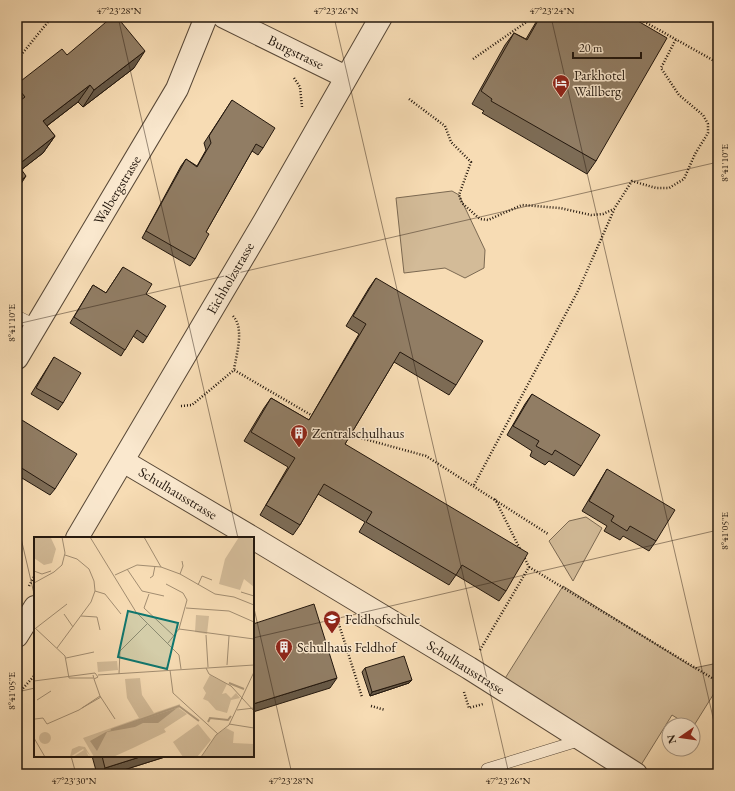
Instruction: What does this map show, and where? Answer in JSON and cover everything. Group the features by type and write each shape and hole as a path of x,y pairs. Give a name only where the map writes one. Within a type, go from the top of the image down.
{"street":[{"name":"Walbergstrasse","path":"17,358 178,89 206,17"},
{"name":"Burgstrasse","path":"224,17 346,77"},
{"name":"Eichholzstrasse","path":"78,537 160,399 381,17"},
{"name":"Schulhausstrasse","path":"123,461 251,537"},
{"name":"Schulhausstrasse","path":"254,539 469,668 636,774"},
{"path":"17,636 34,609"}],"lane":[{"path":"17,316 37,326"},
{"path":"487,768 581,740"}],"path":[{"path":"17,60 52,17"},
{"path":"473,59 525,23 528,17"},
{"path":"636,17 718,63"},
{"path":"714,17 718,28"},
{"path":"474,486 578,292 614,209 632,181 656,188 669,188 684,179 695,154 708,133 708,124 703,115 679,95 660,68 676,39"},
{"path":"291,76 300,87 302,112"},
{"path":"409,99 444,126 451,142 471,162 458,195 462,204 480,219 488,220 522,205 560,208 591,215 603,214 614,209"},
{"path":"160,399 181,406 192,405 234,370 239,332 236,319 218,299"},
{"path":"234,370 311,415"},
{"path":"350,435 426,456 548,534"},
{"path":"495,499 529,567 712,678"},
{"path":"469,668 529,567"},
{"path":"335,614 362,697"},
{"path":"17,696 34,676"},
{"path":"466,698 469,708"},
{"path":"371,706 384,710"}],"shaded area":[{"path":"452,191 459,195 485,250 484,268 465,278 445,268 404,273 396,198"},
{"path":"586,517 602,528 573,581 549,541 569,521"},
{"path":"563,586 694,668 718,663 718,687 699,717 675,717 672,715 671,717 661,717 661,733 641,765 504,680"}],"building":[{"path":"112,17 117,17 145,51 94,90 90,85 43,121 55,136 18,165 26,176 17,184 17,103 25,97 17,87 17,84 62,49 67,55"},
{"name":"Parkhotel Wallberg","path":"540,17 631,17 667,38 596,161 491,101 492,99 481,91 514,33 527,40"},
{"path":"232,100 275,128 263,148 256,144 206,232 209,234 195,259 146,231 186,159 197,167 211,143 209,136"},
{"path":"123,267 152,284 146,294 166,306 147,337 137,330 125,350 74,317 93,285 106,293"},
{"name":"Zentralschulhaus","path":"376,278 483,341 456,385 400,352 345,444 528,553 506,591 462,565 456,575 366,522 372,512 324,484 300,525 266,505 295,458 251,432 271,398 309,420 366,324 353,316"},
{"path":"54,357 81,373 63,403 36,388"},
{"path":"532,394 600,435 581,466 555,450 552,455 536,446 539,441 513,426"},
{"path":"17,417 77,454 55,489 20,467 17,471"},
{"path":"607,469 675,510 656,541 630,526 627,531 611,521 614,516 589,501"},
{"name":"Schulhaus Feldhof","path":"314,604 337,678 254,704 254,624"},
{"path":"404,656 412,680 372,692 365,668"},
{"path":"102,757 140,757 105,768"}],"place":[{"name":"Parkhotel Wallberg","path":"561,98"},
{"name":"Zentralschulhaus","path":"299,448"},
{"name":"Feldhofschule","path":"332,634"},
{"name":"Schulhaus Feldhof","path":"284,662"}]}
